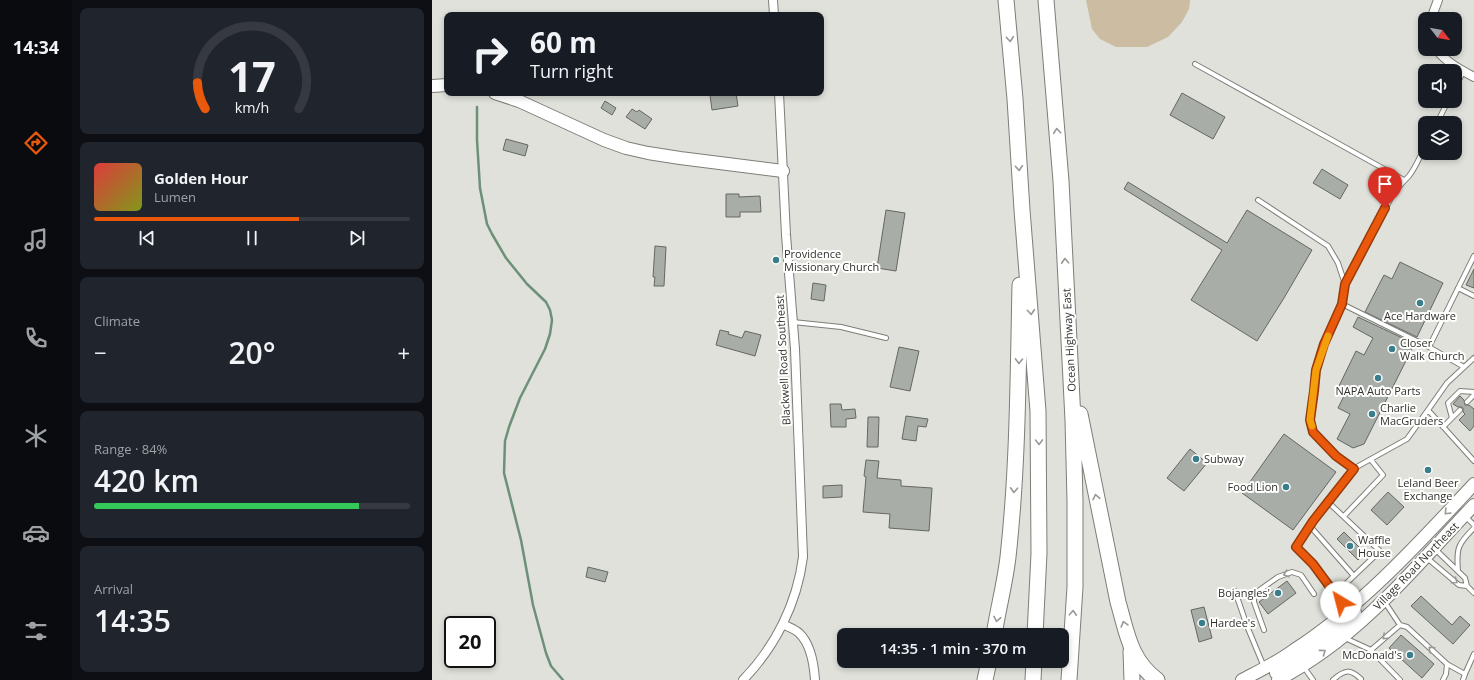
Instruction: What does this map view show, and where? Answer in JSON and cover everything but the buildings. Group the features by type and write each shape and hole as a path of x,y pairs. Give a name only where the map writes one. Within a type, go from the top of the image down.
{"highway":[{"path":"1006,0 1015,99 1038,411 1039,553 1035,628"},
{"name":"Ocean Highway East","path":"1046,0 1061,181 1075,501 1074,587 1070,680"},
{"path":"995,628 1008,559 1014,497 1018,420 1022,210"},
{"path":"1067,300 1081,421 1118,602 1130,646 1133,667 1132,680"},
{"path":"1130,646 1136,659 1157,680"},
{"path":"985,680 988,668"},
{"path":"1033,680 1034,668"}],"main road":[{"path":"432,86 444,85"},
{"path":"505,96 519,101 604,140 626,148 680,158 783,171"},
{"name":"Village Road Northeast","path":"1379,582 1474,484"},
{"name":"Village Road Northeast","path":"1278,680 1303,666 1343,637 1383,600 1474,505"},
{"path":"1242,680 1294,651 1316,636 1379,582"},
{"path":"1271,680 1276,674 1319,644 1345,623 1379,582"}],"street":[{"path":"773,0 774,12"},
{"path":"1434,12 1438,0"},
{"path":"1443,56 1451,64 1474,77"},
{"name":"Blackwell Road Southeast","path":"742,680 767,652 783,624 801,574 803,557 795,349 786,235 779,96"},
{"path":"783,624 799,633 805,641 810,653 815,680"}],"lane":[{"path":"1195,64 1404,180"},
{"path":"1462,75 1464,71"},
{"path":"1354,469 1336,456 1313,432 1310,420 1316,370 1324,344 1342,304 1345,284 1392,196 1398,186 1413,170 1418,160"},
{"path":"1258,200 1328,246 1338,263 1345,284"},
{"path":"1429,347 1474,256"},
{"path":"1458,288 1474,296"},
{"path":"1342,304 1429,347 1464,367"},
{"path":"793,322 841,327 886,338"},
{"path":"1347,610 1313,564 1296,547 1310,526 1354,469 1407,439 1447,383 1474,358"},
{"path":"1452,418 1448,403 1460,391 1474,394 1467,402"},
{"path":"1428,410 1474,461"},
{"path":"1443,427 1460,410"},
{"path":"1344,516 1383,475 1371,460"},
{"path":"1328,502 1380,551 1336,594"},
{"path":"1458,571 1458,551 1460,544 1474,527 1465,515"},
{"path":"1310,526 1354,576"},
{"path":"1429,552 1458,571 1465,578 1467,586 1474,593"},
{"path":"1429,552 1459,585 1467,586"},
{"path":"1264,630 1254,602 1254,594 1272,581 1292,572 1301,575 1314,594"},
{"path":"1235,591 1264,668"},
{"path":"1383,600 1400,625 1407,627 1447,664 1465,674"},
{"path":"1371,650 1400,625"},
{"path":"1343,637 1371,650 1400,680"},
{"path":"1463,680 1474,654"},
{"path":"1443,680 1446,674 1447,664"},
{"path":"1303,666 1313,680"},
{"path":"1333,680 1343,672 1350,671 1354,672 1361,679"}],"shaded area":[{"path":"1086,0 1190,1 1189,9 1182,22 1168,37 1147,47 1116,47 1100,39 1092,29"}],"waterway":[{"path":"477,107 477,140 480,188 487,224 506,258 527,284 546,302 550,310 552,320 550,334 545,349 520,398 509,427 505,441 504,473 521,540 533,605 546,653 551,666 563,680"}],"slow traffic":[{"path":"1312,426 1310,420 1316,370 1328,336"}],"place":[{"name":"Providence Missionary Church","path":"776,260"},
{"name":"Ace Hardware","path":"1420,303"},
{"name":"Closer Walk Church","path":"1392,349"},
{"name":"NAPA Auto Parts","path":"1378,378"},
{"name":"Charlie MacGruders","path":"1372,414"},
{"name":"Subway","path":"1196,459"},
{"name":"Leland Beer Exchange","path":"1428,470"},
{"name":"Food Lion","path":"1286,487"},
{"name":"Waffle House","path":"1350,546"},
{"name":"Bojangles'","path":"1278,593"},
{"name":"Hardee's","path":"1202,623"},
{"name":"McDonald's","path":"1410,655"}],"route":[{"path":"1341,602 1313,564 1296,547 1313,521 1354,469 1336,456 1313,432 1310,420 1316,370 1324,344 1342,304 1345,284 1385,208"}]}
